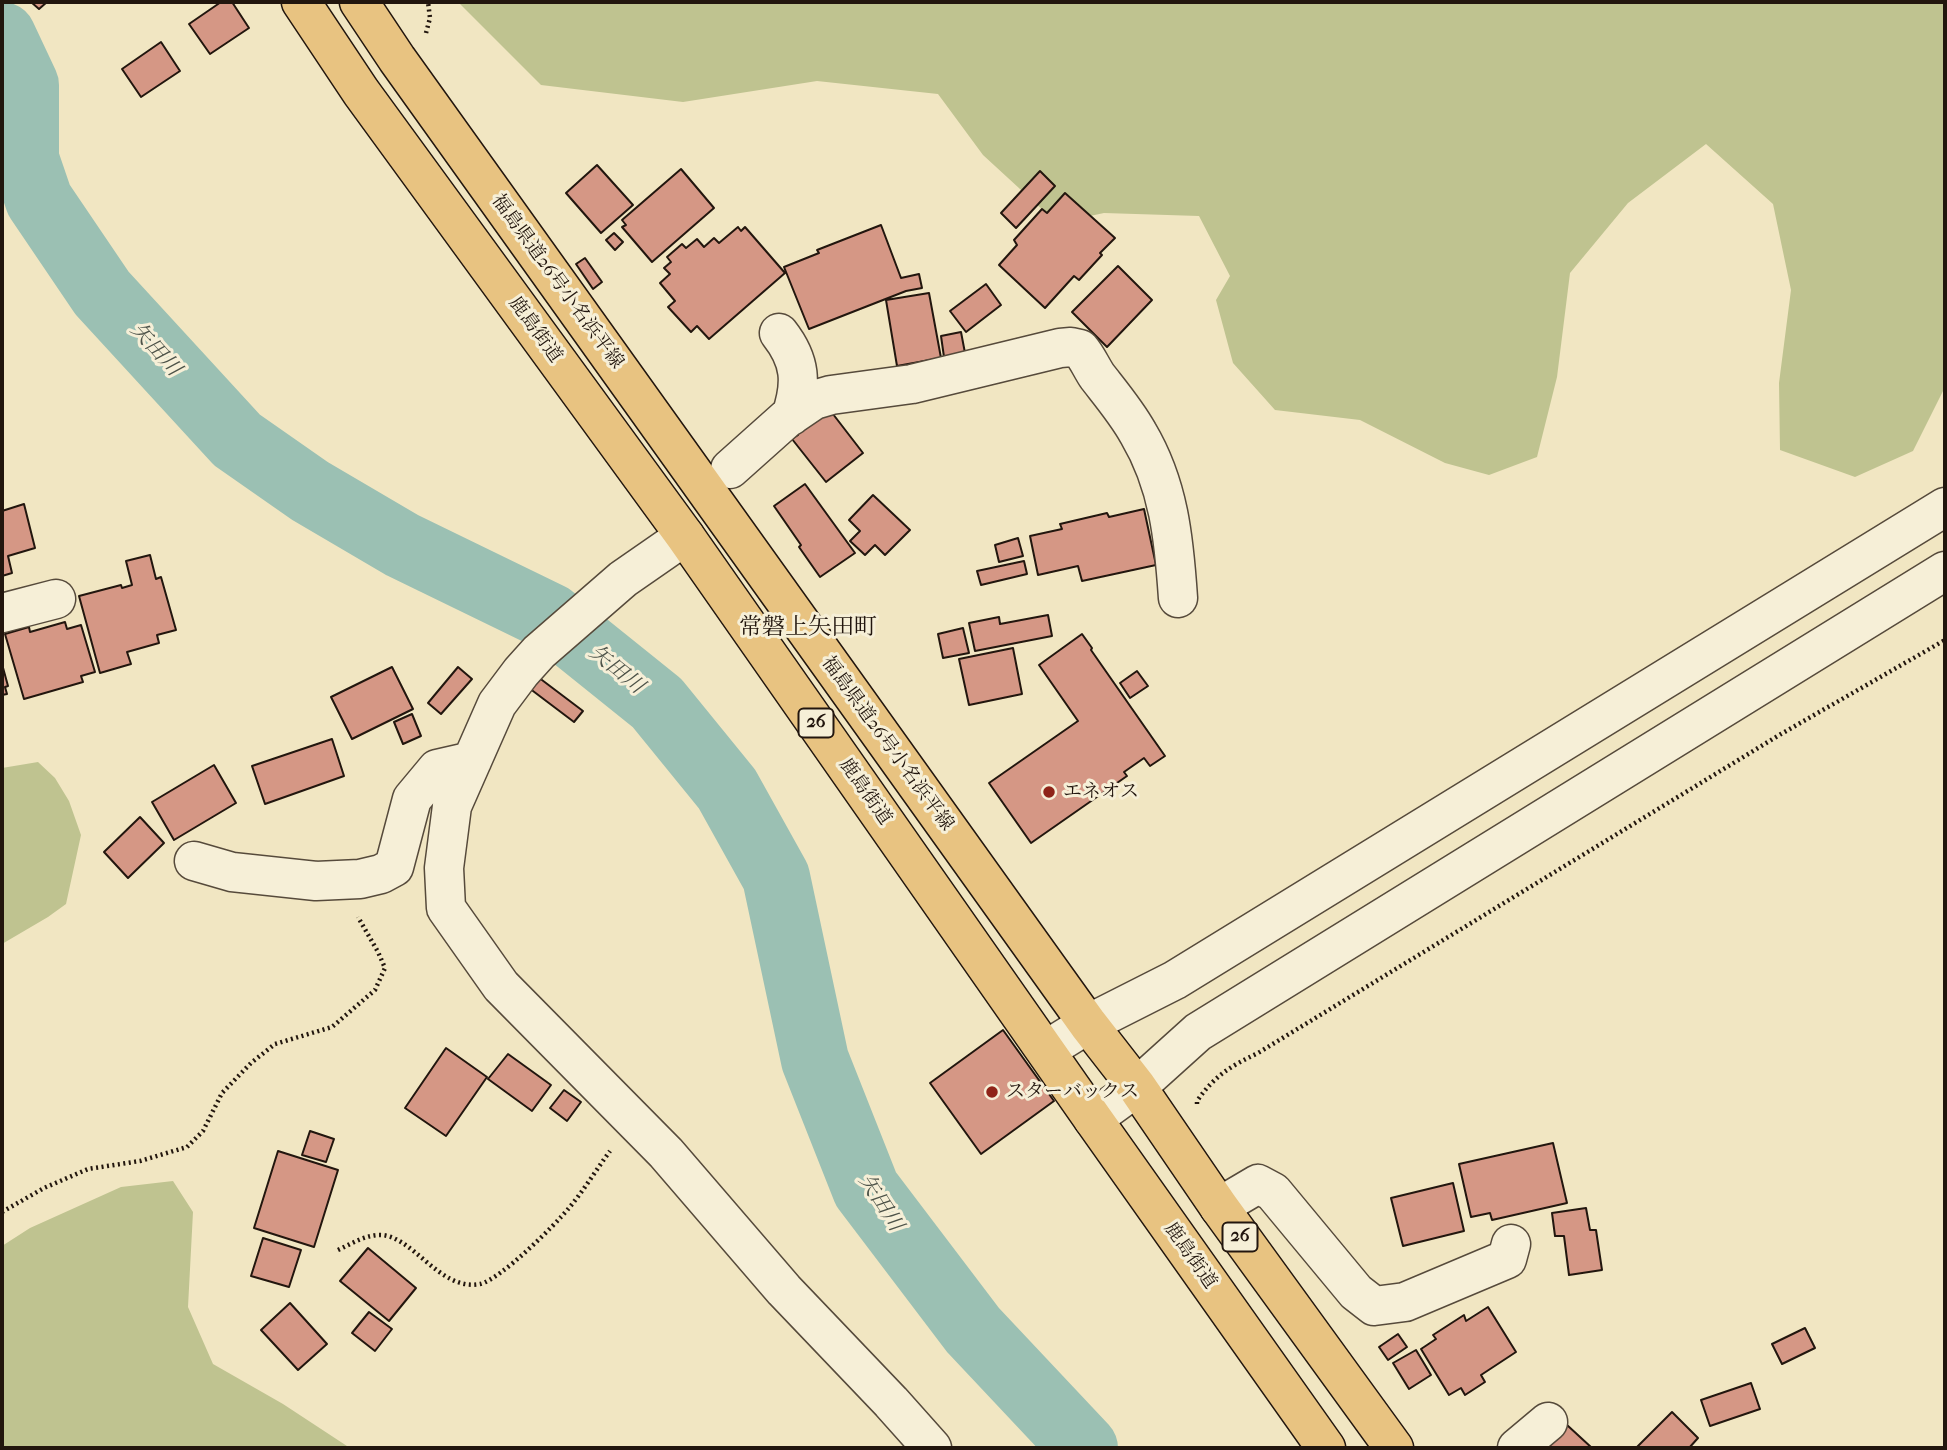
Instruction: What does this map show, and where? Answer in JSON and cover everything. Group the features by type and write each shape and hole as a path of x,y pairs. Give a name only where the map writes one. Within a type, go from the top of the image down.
{"main road":[{"name":"鹿島街道","path":"301,2 361,92 685,536 1326,1448"},
{"name":"福島県道26号小名浜平線","path":"359,2 397,59 1394,1448"}],"street":[{"path":"982,366 992,356 1033,331"},
{"path":"779,333 791,348 796,362 798,395 802,408"},
{"path":"802,408 831,395 912,384 1060,348 1080,349 1137,431 1150,456 1167,501 1175,552 1178,598"},
{"path":"1098,351 1111,381 1113,397"},
{"path":"730,469 802,408 822,386 861,366"},
{"path":"1046,1051 1088,1024 1186,973 1945,507"},
{"path":"685,536 623,579 539,652 497,704 452,806 444,868 446,908 501,986 666,1153 784,1290 932,1448"},
{"path":"1093,1119 1137,1087 1198,1032 1945,571"},
{"path":"2,613 56,599"},
{"path":"194,860 232,872 316,881 360,879 381,874 394,867 412,799 437,769 472,761"},
{"path":"1219,1207 1258,1184 1273,1192 1356,1292 1374,1306 1405,1302 1507,1259 1511,1244"},
{"path":"1517,1448 1548,1422"}],"path":[{"path":"1199,1114 1197,1101 1207,1086 1232,1065 1258,1053 1782,734 1945,640"},
{"path":"2,1212 44,1188 88,1169 140,1161 187,1147 203,1131 222,1093 251,1063 275,1044 332,1027 375,990 385,968 379,952 336,880"},
{"path":"338,1251 363,1237 381,1234 402,1243 434,1268 461,1284 481,1284 499,1275 569,1208 633,1119"}],"green space":[{"path":"458,2 1945,2 1945,387 1913,451 1855,477 1780,450 1779,383 1791,290 1773,204 1706,144 1628,203 1570,273 1557,377 1537,457 1489,475 1445,463 1360,420 1275,410 1233,363 1216,300 1230,276 1199,216 1104,213 1057,223 983,155 938,94 817,81 683,102 541,85"},
{"path":"38,762 55,778 69,801 81,835 66,904 2,944 2,768"},
{"path":"173,1181 193,1212 188,1307 213,1364 283,1404 350,1448 2,1448 2,1246 30,1228 121,1187"}],"building":[{"path":"31,2 47,2 39,9"},
{"path":"221,2 232,2 249,28 210,54 189,24"},
{"path":"161,42 180,71 141,97 122,69"},
{"path":"597,165 633,205 601,233 566,193"},
{"path":"681,169 714,208 652,262 622,227 626,225 622,220"},
{"path":"1040,171 1055,186 1016,228 1001,213"},
{"path":"1065,193 1115,238 1079,280 1074,276 1045,308 999,265 1017,245 1014,240 1042,209 1047,213"},
{"path":"881,225 901,278 919,274 922,288 906,291 809,329 784,267 819,253 817,250"},
{"path":"738,227 741,231 745,227 785,273 709,339 697,326 691,332 668,307 675,301 660,283 670,274 664,268 671,262 667,257 682,244 686,248 697,239 704,247 714,238 719,243"},
{"path":"614,233 623,242 615,250 606,240"},
{"path":"585,258 602,282 593,289 576,264"},
{"path":"1118,266 1152,300 1107,347 1072,312"},
{"path":"986,284 1001,305 966,332 950,311"},
{"path":"929,293 941,358 897,366 886,300"},
{"path":"961,332 965,353 944,357 941,336"},
{"path":"826,405 863,453 826,482 792,439 798,435 795,430"},
{"path":"805,484 855,553 820,577 774,506"},
{"path":"873,495 910,530 885,555 875,545 865,555 850,541 860,531 849,520"},
{"path":"24,504 35,548 8,556 12,573 2,576 2,511"},
{"path":"1144,509 1156,565 1082,581 1078,566 1038,575 1030,536 1062,529 1060,524 1107,513 1109,517"},
{"path":"1018,538 1023,556 999,562 995,545"},
{"path":"150,555 156,579 161,577 176,630 157,635 159,643 127,652 131,664 100,673 79,596 121,585 122,588 132,585 126,561"},
{"path":"1024,561 1027,574 981,585 977,571"},
{"path":"1048,615 1052,636 975,651 969,623 999,617 1000,624"},
{"path":"65,622 67,629 81,625 95,672 81,676 83,682 24,699 5,634 29,627 30,632"},
{"path":"963,628 969,653 943,658 938,634"},
{"path":"1082,634 1165,756 1150,766 1144,758 1124,772 1127,776 1031,843 989,783 1078,721 1039,665"},
{"path":"1013,648 1022,694 969,705 959,659"},
{"path":"2,664 8,686 5,687 7,694 2,695"},
{"path":"392,667 413,709 352,739 331,697"},
{"path":"458,667 472,679 441,714 428,703"},
{"path":"1137,671 1148,686 1130,698 1120,683"},
{"path":"538,677 583,711 574,722 529,688"},
{"path":"412,714 421,736 403,744 394,722"},
{"path":"332,739 344,776 265,804 252,766"},
{"path":"214,765 236,803 174,840 152,802"},
{"path":"140,817 164,843 128,878 104,852"},
{"name":"スターバックス","path":"1003,1030 1054,1101 981,1154 930,1083"},
{"path":"446,1048 487,1077 446,1136 405,1108"},
{"path":"508,1054 551,1085 532,1111 488,1079"},
{"path":"564,1090 581,1102 567,1121 550,1108"},
{"path":"310,1131 334,1139 326,1162 302,1155"},
{"path":"1553,1143 1567,1203 1492,1220 1490,1213 1471,1217 1459,1164"},
{"path":"278,1151 338,1170 314,1247 254,1228"},
{"path":"1453,1183 1464,1231 1403,1246 1391,1198"},
{"path":"1586,1208 1590,1230 1596,1230 1602,1270 1569,1275 1564,1236 1555,1236 1552,1213"},
{"path":"263,1238 301,1250 289,1287 251,1276"},
{"path":"368,1248 416,1288 389,1321 340,1281"},
{"path":"290,1303 327,1344 298,1370 261,1330"},
{"path":"1488,1307 1516,1352 1481,1375 1485,1382 1465,1395 1461,1388 1449,1395 1421,1349 1436,1339 1433,1335 1464,1315 1466,1321"},
{"path":"369,1312 392,1329 375,1351 352,1333"},
{"path":"1805,1328 1815,1348 1782,1364 1772,1344"},
{"path":"1398,1334 1407,1347 1388,1360 1379,1347"},
{"path":"1416,1350 1431,1375 1409,1389 1393,1363"},
{"path":"1751,1383 1760,1409 1710,1426 1701,1400"},
{"path":"1672,1412 1698,1438 1689,1448 1636,1448"},
{"path":"1567,1425 1592,1448 1545,1448"}],"waterway":[{"name":"矢田川","path":"2,36 25,85 25,159 39,200 102,293 237,440 310,491 402,545 550,617 657,703 727,789 776,877 815,1060 866,1189 973,1330 1084,1448"},
{"path":"2,163 25,159"}],"place":[{"name":"エネオス","path":"1049,792"},
{"name":"スターバックス","path":"992,1092"}],"district":[{"name":"常磐上矢田町","path":"808,628"}]}
